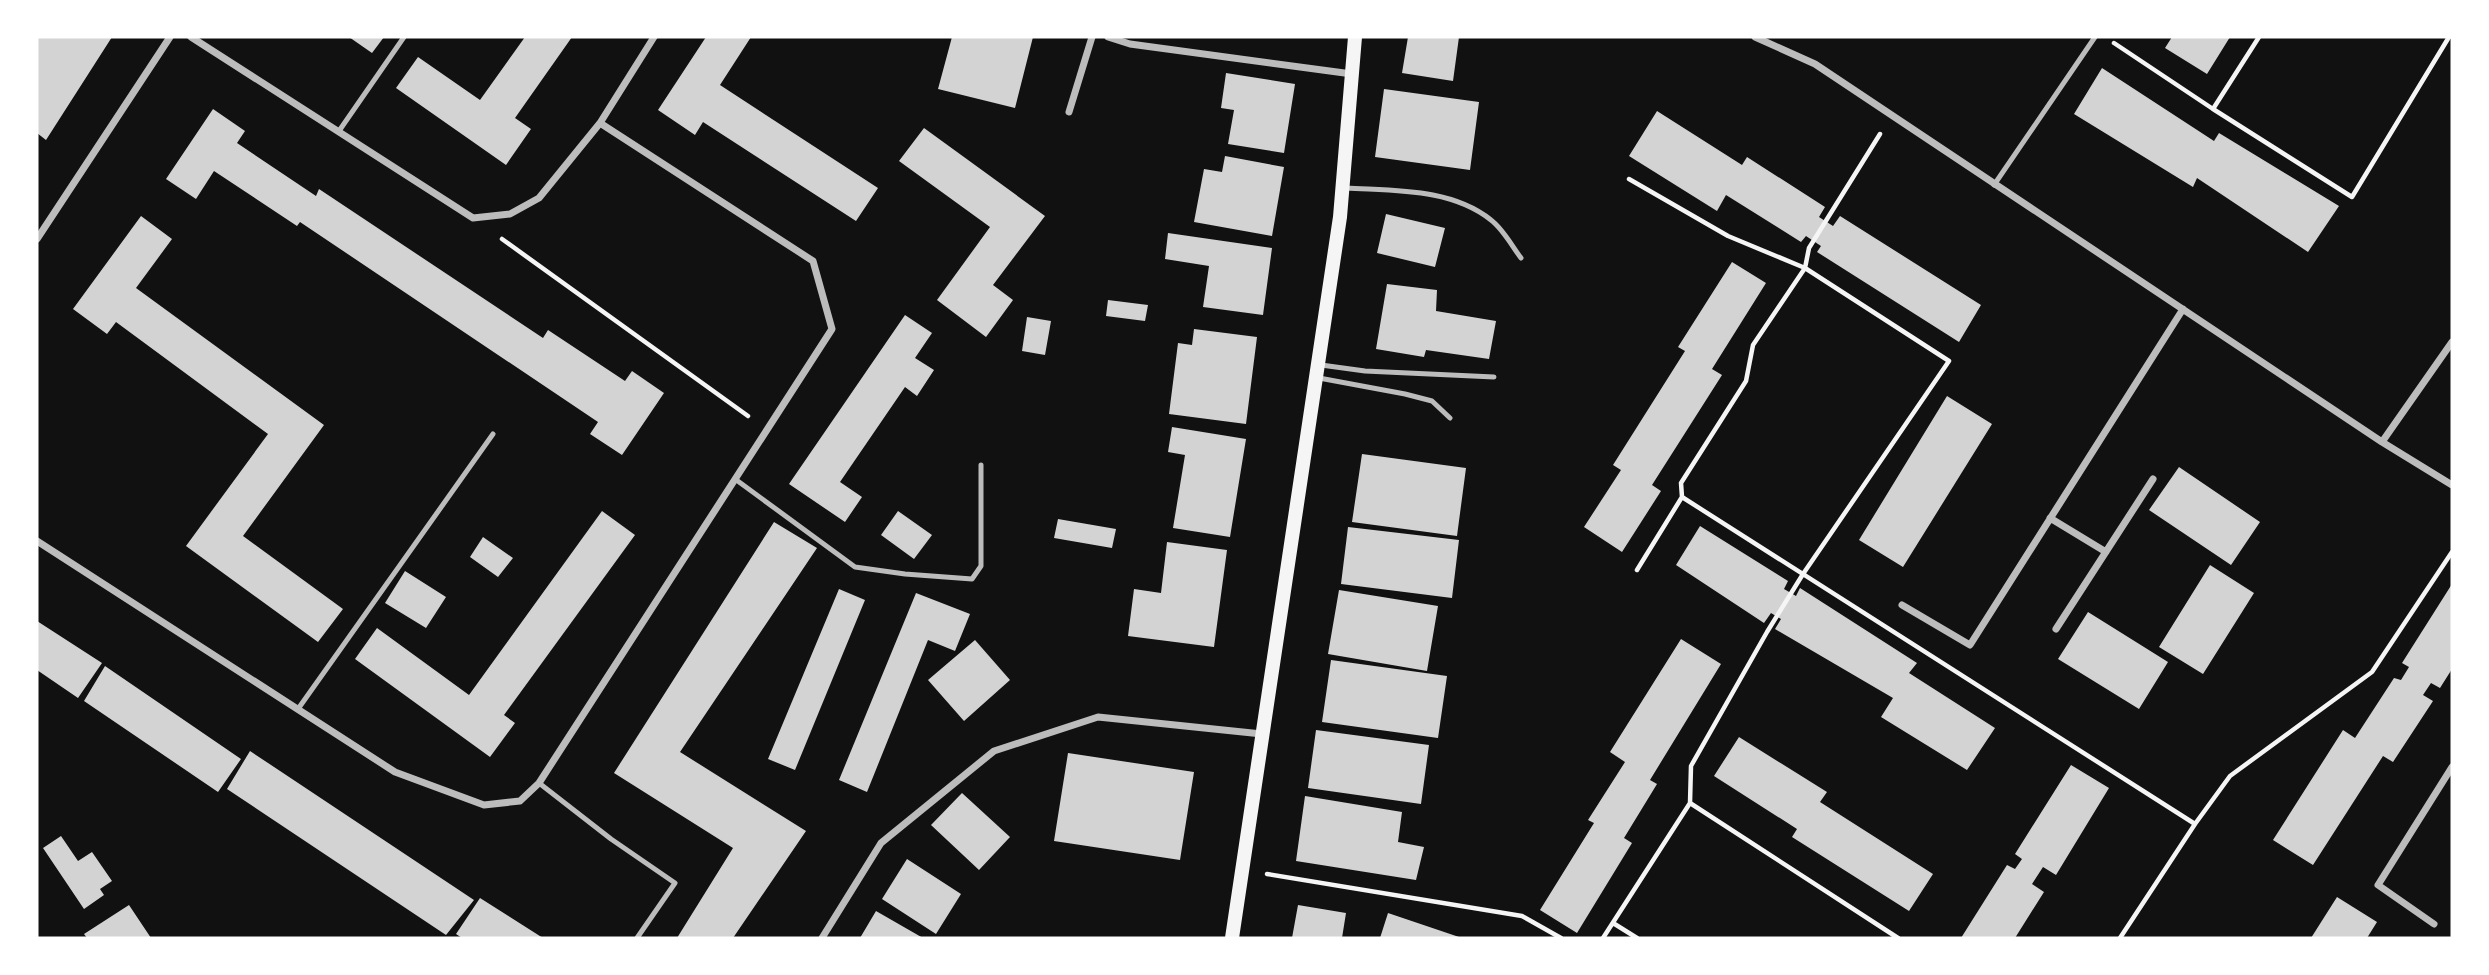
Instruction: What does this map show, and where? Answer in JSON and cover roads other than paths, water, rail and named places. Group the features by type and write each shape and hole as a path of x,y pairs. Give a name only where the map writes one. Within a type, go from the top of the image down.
{"main road":[{"path":"1232,938 1342,188 1355,37"}],"street":[{"path":"37,239 170,37"},
{"path":"191,37 473,218 510,214 539,198 600,123 654,37"},
{"path":"1069,112 1092,37"},
{"path":"1108,37 1130,44 1352,74"},
{"path":"1755,37 1815,64 2382,442 2452,485"},
{"path":"37,541 395,772 484,804 520,801 539,783 832,329 813,261 600,123"},
{"path":"1902,605 1970,645 2183,309"},
{"path":"2382,442 2452,342"},
{"path":"2056,629 2153,479"},
{"path":"2050,518 2106,552"},
{"path":"822,938 881,843 994,751 1098,717 1262,734"},
{"path":"2434,924 2378,885 2452,767"}],"lane":[{"path":"339,131 404,37"},
{"path":"1994,185 2095,37"},
{"path":"1342,188 1432,194 1472,208 1493,221 1521,258"},
{"path":"1317,371 1494,377"},
{"path":"1317,371 1432,401 1450,418"},
{"path":"298,709 493,434"},
{"path":"735,479 855,567 905,575 972,579 981,566 981,465"},
{"path":"539,783 611,839 676,883 637,938"}]}
